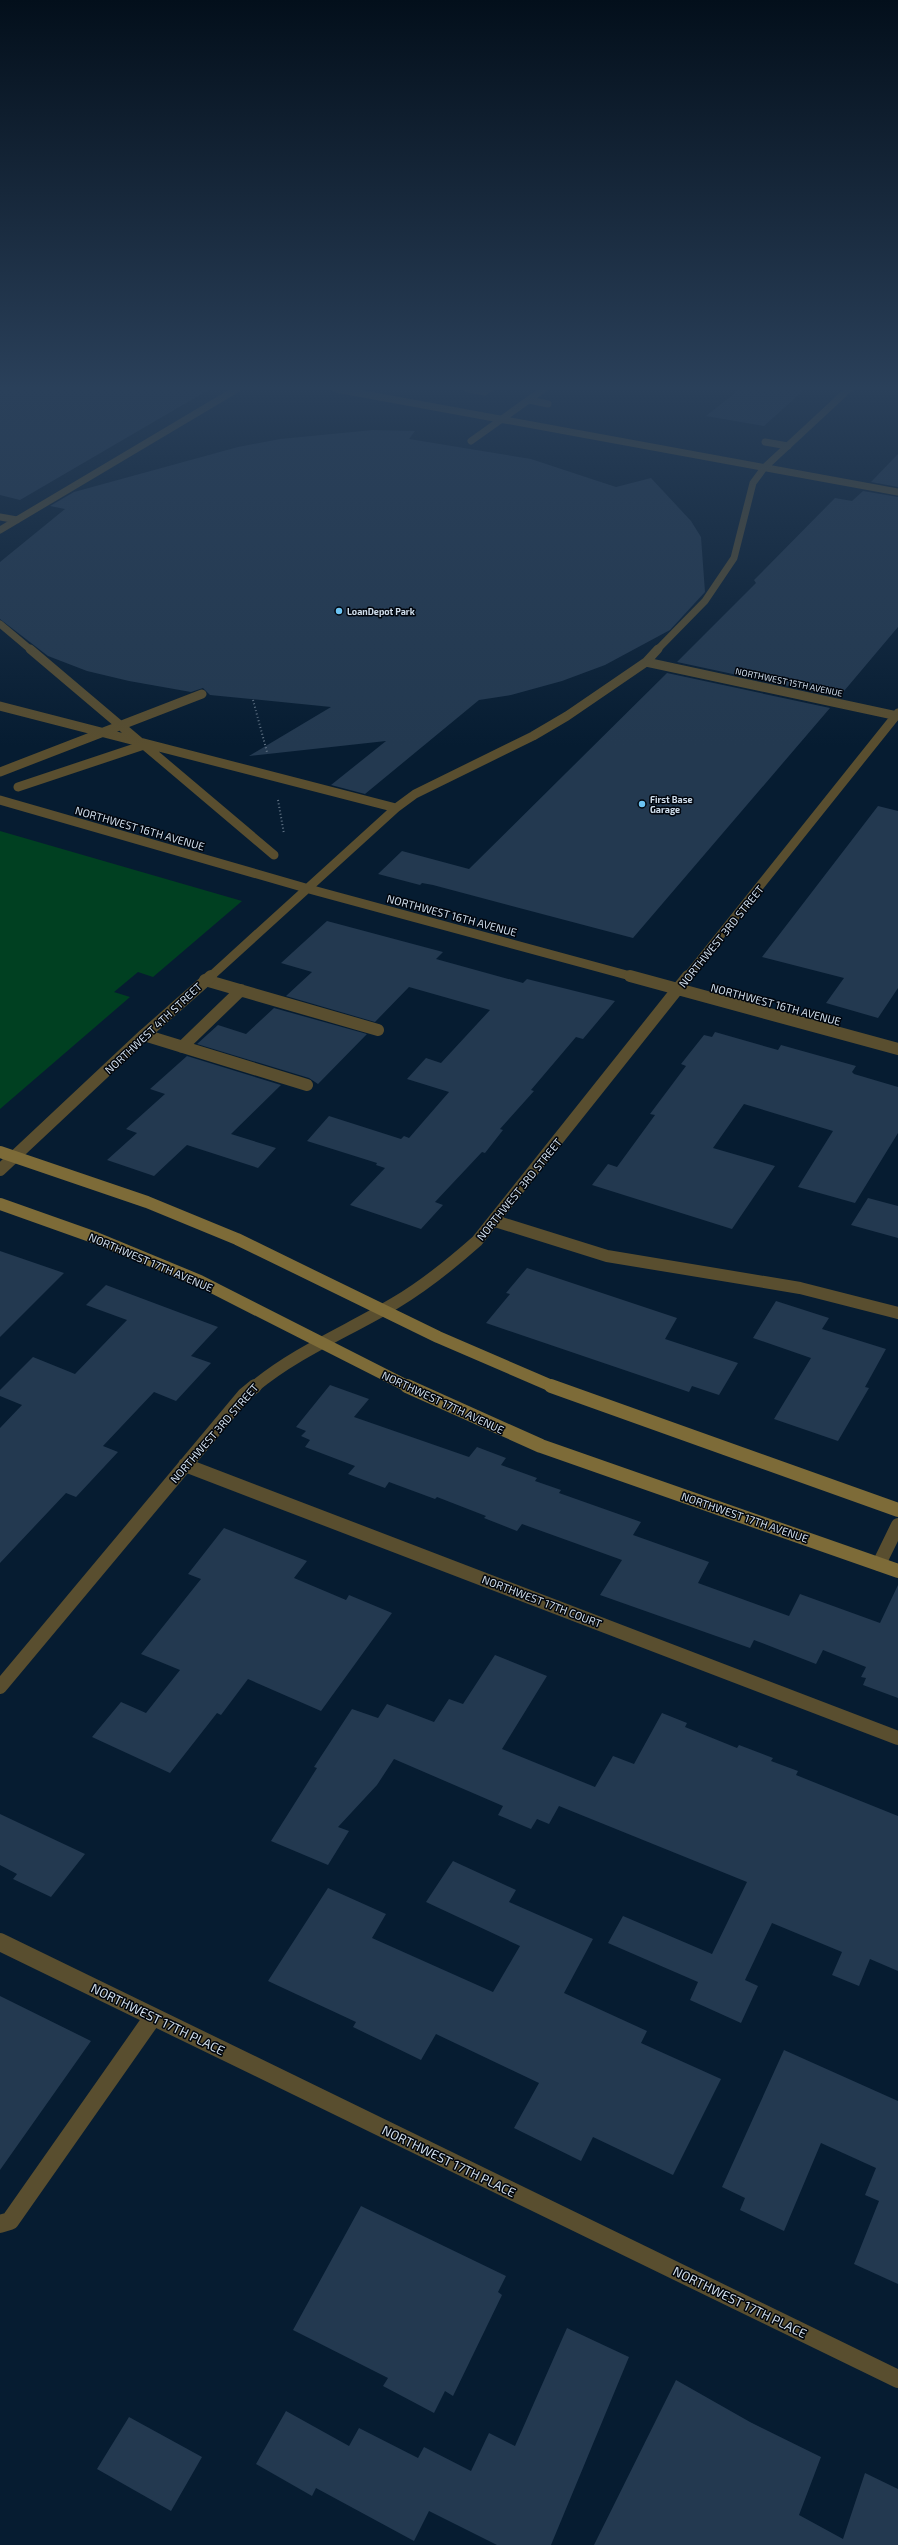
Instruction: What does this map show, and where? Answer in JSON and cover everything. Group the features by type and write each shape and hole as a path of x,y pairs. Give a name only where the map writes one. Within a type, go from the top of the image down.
{"main road":[{"path":"0,1152 147,1202 237,1239 472,1353 548,1385 898,1510"},
{"name":"NORTHWEST 17TH AVENUE","path":"0,1204 145,1257 235,1298 387,1377 541,1446 898,1571"}],"street":[{"path":"0,530 37,508"},
{"name":"NORTHWEST 4TH STREET","path":"0,1170 144,1035 308,889 396,808 415,794 533,736 567,716 646,662 705,601 734,558 747,508"},
{"path":"0,517 17,520"},
{"path":"0,624 274,855"},
{"name":"NORTHWEST 15TH AVENUE","path":"646,662 897,715"},
{"path":"0,772 202,694"},
{"path":"0,706 144,745 273,775 396,808"},
{"name":"NORTHWEST 3RD STREET","path":"0,1687 244,1395 264,1377 321,1342 383,1310 440,1273 477,1241 679,990 897,715"},
{"path":"18,787 144,745"},
{"name":"NORTHWEST 16TH AVENUE","path":"0,800 308,889 898,1049"},
{"path":"205,980 378,1030"},
{"path":"182,1047 241,990"},
{"path":"144,1035 307,1085"},
{"path":"494,1221 607,1256 645,1264 800,1288 898,1313"},
{"name":"NORTHWEST 17TH COURT","path":"185,1465 898,1738"},
{"path":"879,1564 898,1525"},
{"name":"NORTHWEST 17TH PLACE","path":"0,1942 898,2379"},
{"path":"0,2224 10,2222 153,2016"}],"green space":[{"path":"0,831 242,901 153,977 138,972 114,992 130,997 0,1109"}],"building":[{"name":"LoanDepot Park","path":"59,508 679,508 691,521 701,537 705,592 670,630 605,665 562,681 511,695 479,700 365,794 331,785 386,741 249,756 331,707 210,695 203,688 191,692 129,681 87,671 48,656 0,619 0,562 65,509"},
{"path":"825,508 898,508 898,627 839,697 677,662 756,583 754,580"},
{"name":"First Base Garage","path":"667,673 830,708 633,938 433,885 422,883 420,885 378,874 402,851 469,869"},
{"path":"878,806 898,811 898,988 878,1018 826,1003 844,978 762,957"},
{"path":"327,921 443,952 436,959 523,983 527,979 615,1001 583,1039 576,1037 531,1090 534,1091 500,1129 503,1130 485,1153 482,1152 435,1202 443,1205 421,1229 350,1205 385,1168 376,1165 377,1163 307,1141 329,1116 401,1139 404,1136 409,1138 449,1092 407,1079 426,1058 441,1063 490,1010 409,987 375,1022 286,996 312,972 281,963"},
{"path":"274,1008 367,1034 318,1084 309,1078 197,1044 218,1025 246,1034"},
{"path":"715,1032 778,1050 781,1045 856,1066 852,1072 854,1074 898,1087 898,1133 855,1203 798,1187 833,1131 744,1104 713,1148 775,1166 732,1229 592,1185 608,1164 617,1167 655,1115 650,1114 686,1066 681,1064 704,1035 712,1037"},
{"path":"187,1056 281,1085 231,1134 276,1148 258,1168 187,1145 154,1176 107,1160 137,1133 126,1129 165,1094 150,1089"},
{"path":"868,1198 898,1206 898,1238 851,1225"},
{"path":"0,1251 64,1273 0,1337"},
{"path":"527,1268 677,1318 665,1339 738,1363 719,1395 692,1386 689,1392 486,1323 510,1294 506,1293"},
{"path":"106,1285 218,1327 191,1356 211,1363 176,1401 154,1392 103,1446 118,1452 76,1497 66,1493 0,1563 0,1428 22,1405 0,1396 0,1390 33,1357 75,1374 127,1320 86,1305"},
{"path":"776,1301 829,1318 822,1329 886,1349 865,1387 869,1388 838,1441 774,1419 811,1358 753,1338"},
{"path":"330,1385 369,1399 354,1417 469,1457 477,1447 506,1458 501,1465 537,1478 535,1481 561,1490 559,1493 641,1522 633,1535 709,1562 698,1583 789,1616 800,1594 880,1623 898,1585 898,1698 863,1685 866,1678 861,1677 866,1667 823,1650 816,1664 754,1640 750,1648 600,1595 622,1560 522,1524 517,1531 484,1518 486,1516 437,1497 435,1499 389,1482 385,1488 348,1474 355,1466 305,1447 310,1440 301,1436 306,1431 296,1427"},
{"path":"224,1528 307,1561 294,1578 346,1600 349,1595 392,1613 321,1711 248,1679 221,1715 217,1713 170,1773 92,1737 121,1702 146,1713 180,1670 141,1654 201,1579 188,1574"},
{"path":"495,1655 547,1676 502,1749 595,1787 613,1756 634,1764 662,1713 687,1723 685,1727 737,1748 739,1745 773,1758 771,1761 798,1771 796,1775 898,1816 898,1971 870,1959 859,1986 832,1975 842,1952 772,1923 745,1980 758,1986 741,2023 690,2000 698,1982 608,1943 623,1916 712,1954 747,1882 559,1806 549,1824 537,1819 531,1829 498,1815 503,1806 394,1759 377,1785 338,1827 349,1831 328,1865 271,1841 317,1768 314,1767 352,1709 378,1718 387,1704 434,1722 449,1699 463,1704"},
{"path":"0,1814 85,1854 51,1897 13,1879 17,1874 0,1865"},
{"path":"453,1861 516,1890 509,1902 593,1939 564,1993 647,2031 641,2043 721,2079 673,2175 593,2137 581,2161 514,2128 539,2083 436,2034 421,2060 353,2027 356,2022 268,1981 328,1888 386,1914 372,1938 493,1992 520,1946 426,1902"},
{"path":"0,1996 91,2041 0,2170"},
{"path":"784,2050 898,2101 898,2284 854,2264 879,2201 865,2195 876,2168 821,2143 784,2231 740,2210 745,2198 722,2187"},
{"path":"361,2206 506,2276 498,2292 502,2295 453,2396 445,2391 434,2413 383,2386 388,2378 293,2330"},
{"path":"567,2328 629,2357 551,2545 497,2545 429,2511 414,2541 316,2488 312,2496 256,2464 286,2411 349,2446 359,2428 418,2458 424,2447 471,2471 489,2433 515,2446"},
{"path":"676,2380 750,2422 821,2457 799,2515 843,2539 865,2473 898,2489 898,2545 594,2545"},
{"path":"129,2417 202,2457 171,2511 97,2469"}],"place":[{"name":"LoanDepot Park","path":"339,611"},
{"name":"First Base Garage","path":"642,804"}]}
